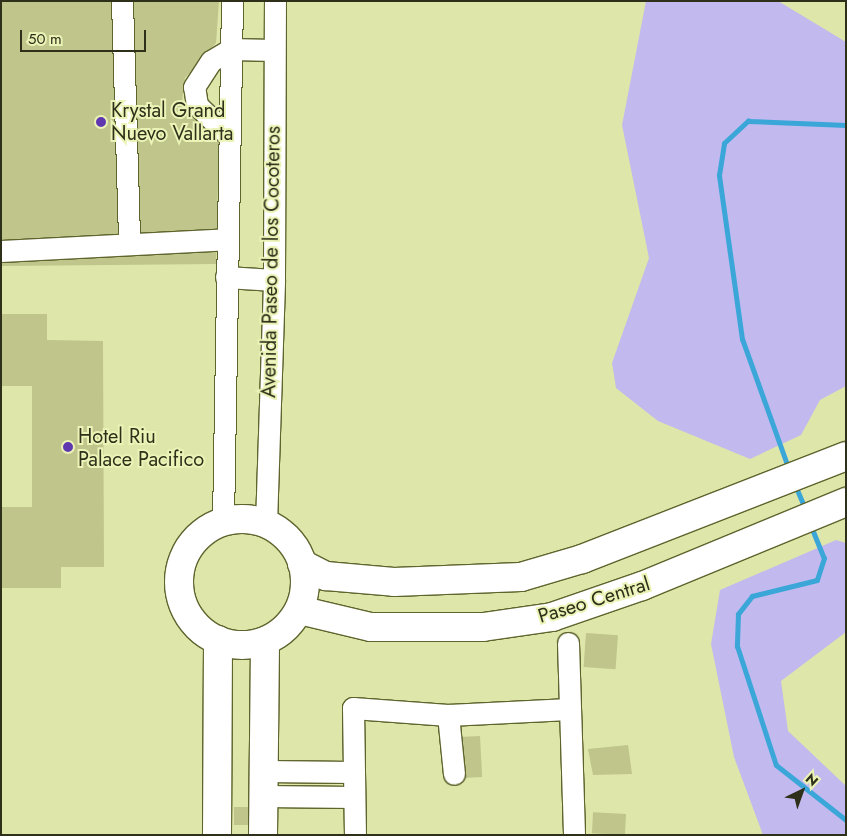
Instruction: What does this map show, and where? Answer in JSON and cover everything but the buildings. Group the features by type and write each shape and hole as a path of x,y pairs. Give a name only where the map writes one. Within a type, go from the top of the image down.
{"main road":[{"path":"302,564 326,576 394,582 521,577 582,559 846,456"},
{"name":"Paseo Central","path":"299,610 371,627 483,627 552,617 642,586 846,502"},
{"path":"244,519 266,524 282,533 302,564 304,587 299,610 279,634 265,641 240,645 218,640 189,617 178,584 186,550 202,532 223,521 244,519"},
{"path":"217,835 218,640"},
{"path":"262,835 265,641"}],"street":[{"path":"122,1 129,244"},
{"path":"223,521 232,1"},
{"name":"Avenida Paseo de los Cocoteros","path":"266,524 274,280 273,50 275,1"},
{"path":"229,136 197,106 194,86 211,61 231,49 273,50"},
{"path":"1,250 227,239"},
{"path":"226,277 274,280"},
{"path":"568,643 574,835"},
{"path":"355,835 353,772 354,708 448,715 569,709"},
{"path":"448,715 454,774"},
{"path":"263,784 353,772"},
{"path":"263,784 354,797"}],"shaded area":[{"path":"646,1 778,1 846,42 846,386 820,400 801,435 750,459 658,421 616,388 612,363 649,258 622,125"},
{"path":"836,540 846,543 846,632 781,681 788,731 846,786 846,835 763,835 734,757 711,644 720,590"}],"waterway":[{"path":"789,470 742,339 719,175 724,143 748,121 846,125"},
{"path":"795,485 805,509"},
{"path":"810,524 824,558 817,580 752,596 738,614 737,646 776,765 846,820"}],"place":[{"name":"Krystal Grand Nuevo Vallarta","path":"101,122"},
{"name":"Hotel Riu Palace Pacifico","path":"68,447"}]}
